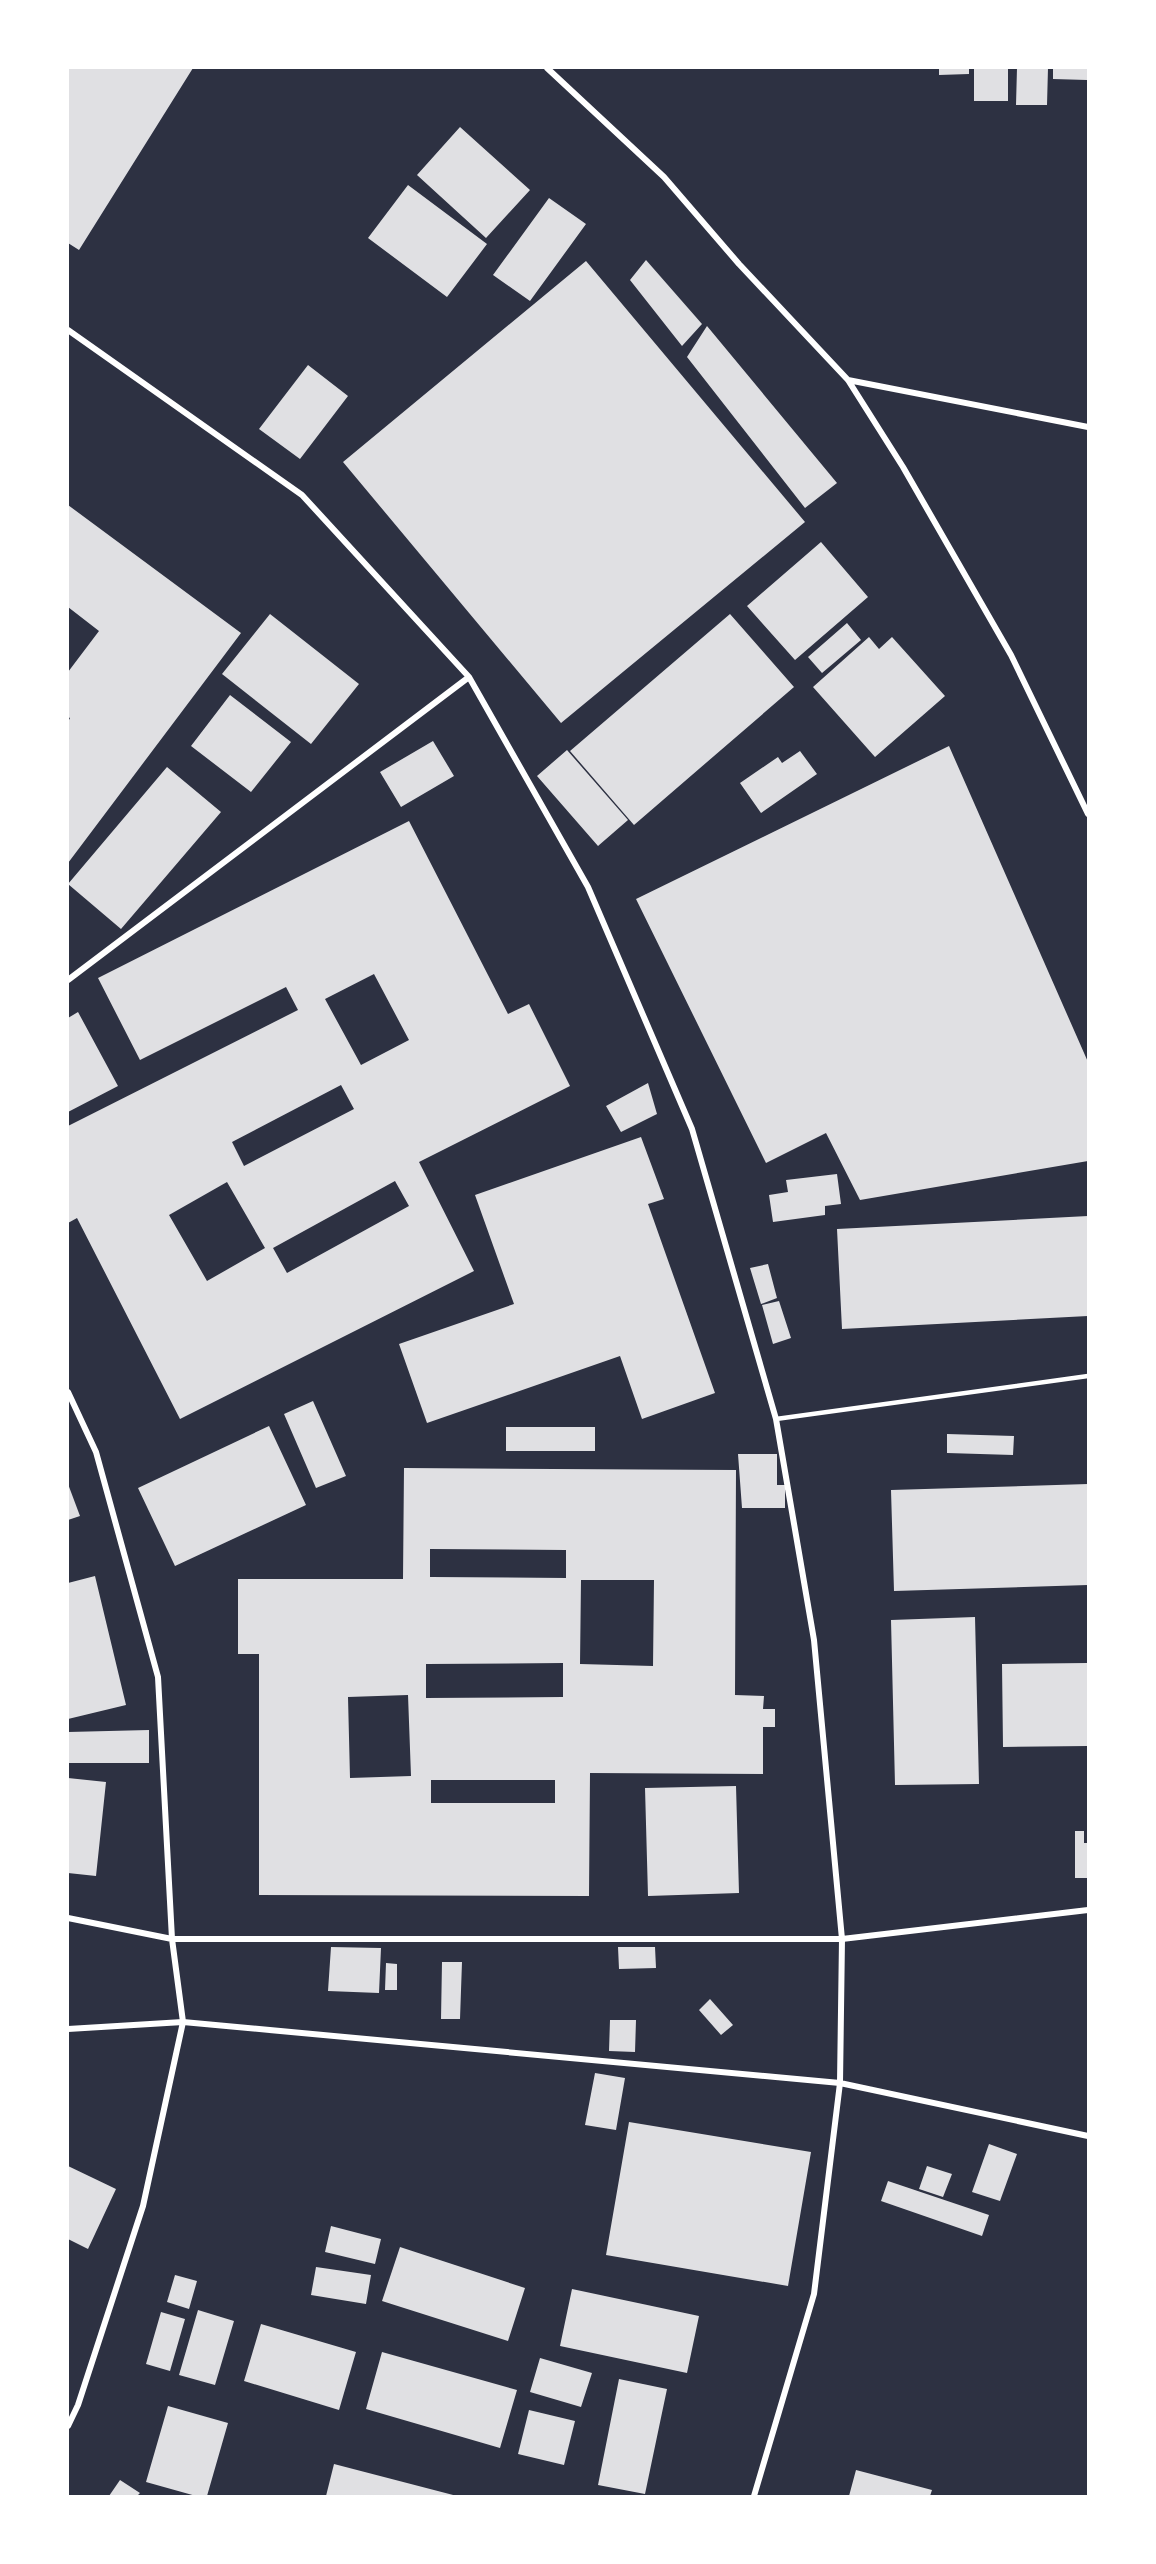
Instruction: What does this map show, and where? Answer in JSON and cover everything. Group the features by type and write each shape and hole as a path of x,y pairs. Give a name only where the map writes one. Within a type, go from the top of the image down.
{"street":[{"path":"547,68 664,177 739,264 848,380 903,467 1011,655 1089,814"},
{"path":"68,330 302,495 468,677 588,887 692,1129 776,1419 814,1640 842,1939 840,2083 814,2294 754,2496"},
{"path":"848,380 1089,427"},
{"path":"68,980 468,677"},
{"path":"68,1392 96,1452 158,1677 172,1939 183,2022 143,2206 78,2405 68,2426"},
{"path":"68,1918 172,1939 842,1939 1089,1910"},
{"path":"68,2029 183,2022 840,2083 1089,2136"}],"lane":[{"path":"776,1419 1089,1376"}],"building":[{"path":"68,68 193,68 79,250 68,243"},
{"path":"939,68 969,68 969,74 939,75"},
{"path":"974,68 1008,68 1008,101 974,101"},
{"path":"1017,68 1048,68 1047,105 1016,105"},
{"path":"1053,68 1087,68 1087,80 1053,79"},
{"path":"460,127 530,190 486,238 417,175"},
{"path":"408,185 487,244 447,297 368,238"},
{"path":"549,198 586,224 530,301 493,275"},
{"path":"646,260 702,324 682,346 630,280"},
{"path":"586,261 805,522 561,723 343,462"},
{"path":"707,326 837,483 805,508 687,357"},
{"path":"308,365 348,396 300,459 259,429"},
{"path":"68,505 241,633 68,863 68,722 70,718 68,717 68,672 99,631 68,607"},
{"path":"821,542 868,597 795,660 747,606"},
{"path":"270,614 359,684 311,744 222,674"},
{"path":"730,614 794,687 634,825 570,751"},
{"path":"847,623 861,640 822,673 808,657"},
{"path":"869,637 879,649 892,637 945,696 875,757 813,687"},
{"path":"230,695 291,742 251,792 191,746"},
{"path":"433,741 454,776 401,807 380,772"},
{"path":"949,746 1088,1062 1088,1161 860,1200 826,1133 766,1163 636,899"},
{"path":"567,750 628,820 598,846 537,776"},
{"path":"800,751 817,774 761,813 740,783 778,757 782,763"},
{"path":"167,767 221,812 121,929 68,884"},
{"path":"409,821 508,1014 529,1004 570,1086 419,1162 474,1271 180,1419 77,1218 68,1223 68,1126 298,1010 286,987 140,1060 98,978","holes":["374,974 409,1040 361,1065 325,999","341,1085 354,1109 244,1166 232,1142","395,1181 409,1206 287,1273 273,1248","227,1182 265,1248 207,1281 169,1215"]},
{"path":"78,1012 118,1086 68,1112 68,1018"},
{"path":"648,1083 657,1114 621,1132 606,1106"},
{"path":"641,1137 664,1199 648,1204 715,1393 642,1419 620,1356 427,1423 399,1344 514,1304 475,1195"},
{"path":"837,1174 841,1204 825,1206 825,1215 773,1222 769,1195 788,1192 786,1180"},
{"path":"1088,1216 1088,1316 842,1329 837,1229"},
{"path":"768,1264 777,1298 761,1304 750,1268"},
{"path":"779,1301 791,1338 773,1344 762,1305"},
{"path":"313,1401 346,1476 316,1488 284,1414"},
{"path":"269,1426 306,1505 175,1566 138,1488"},
{"path":"506,1427 595,1427 595,1451 506,1451"},
{"path":"947,1434 1014,1436 1013,1455 947,1453"},
{"path":"738,1454 777,1454 777,1485 785,1485 785,1508 742,1508"},
{"path":"404,1468 736,1470 735,1695 764,1696 763,1709 775,1709 775,1727 763,1727 763,1774 590,1773 589,1896 259,1895 259,1654 238,1654 238,1579 403,1579","holes":["430,1549 566,1550 566,1578 430,1577","581,1580 654,1580 653,1666 580,1664","563,1663 563,1697 426,1698 426,1664","408,1695 411,1776 350,1778 348,1697","431,1780 555,1780 555,1803 431,1803"]},
{"path":"68,1484 80,1516 68,1520"},
{"path":"1088,1484 1088,1585 894,1591 891,1490"},
{"path":"95,1576 126,1705 68,1719 68,1583"},
{"path":"975,1617 979,1784 895,1785 891,1620"},
{"path":"1088,1663 1088,1746 1003,1747 1002,1664"},
{"path":"149,1730 149,1763 68,1763 68,1732"},
{"path":"68,1778 106,1782 96,1876 68,1873"},
{"path":"736,1786 739,1893 648,1896 645,1788"},
{"path":"1075,1831 1084,1831 1084,1843 1088,1843 1088,1878 1075,1878"},
{"path":"331,1947 381,1948 379,1993 328,1991"},
{"path":"618,1947 655,1947 656,1968 619,1969"},
{"path":"442,1962 462,1962 460,2019 441,2019"},
{"path":"386,1963 397,1964 397,1990 385,1990"},
{"path":"710,1999 733,2025 721,2035 699,2010"},
{"path":"610,2020 636,2020 635,2052 609,2051"},
{"path":"595,2073 625,2078 616,2130 585,2125"},
{"path":"629,2122 811,2152 788,2286 606,2255"},
{"path":"989,2144 1017,2154 1000,2201 972,2192"},
{"path":"68,2166 116,2189 88,2249 68,2239"},
{"path":"927,2166 952,2174 943,2197 919,2189"},
{"path":"888,2181 989,2215 982,2236 881,2201"},
{"path":"331,2226 381,2239 375,2264 325,2252"},
{"path":"400,2247 525,2288 508,2341 382,2301"},
{"path":"316,2267 371,2275 366,2304 311,2295"},
{"path":"175,2275 197,2281 189,2309 167,2302"},
{"path":"572,2289 699,2316 687,2373 560,2346"},
{"path":"198,2310 234,2321 215,2385 179,2375"},
{"path":"161,2312 185,2319 170,2371 146,2364"},
{"path":"261,2324 356,2352 339,2410 244,2381"},
{"path":"382,2352 517,2390 500,2448 366,2409"},
{"path":"540,2358 592,2373 581,2407 530,2392"},
{"path":"619,2379 667,2389 645,2494 598,2485"},
{"path":"168,2406 228,2423 207,2496 196,2496 146,2482"},
{"path":"529,2410 575,2421 564,2465 518,2454"},
{"path":"334,2464 457,2496 326,2496"},
{"path":"856,2470 932,2490 930,2496 849,2496"},
{"path":"120,2480 140,2493 137,2496 109,2496"}]}
